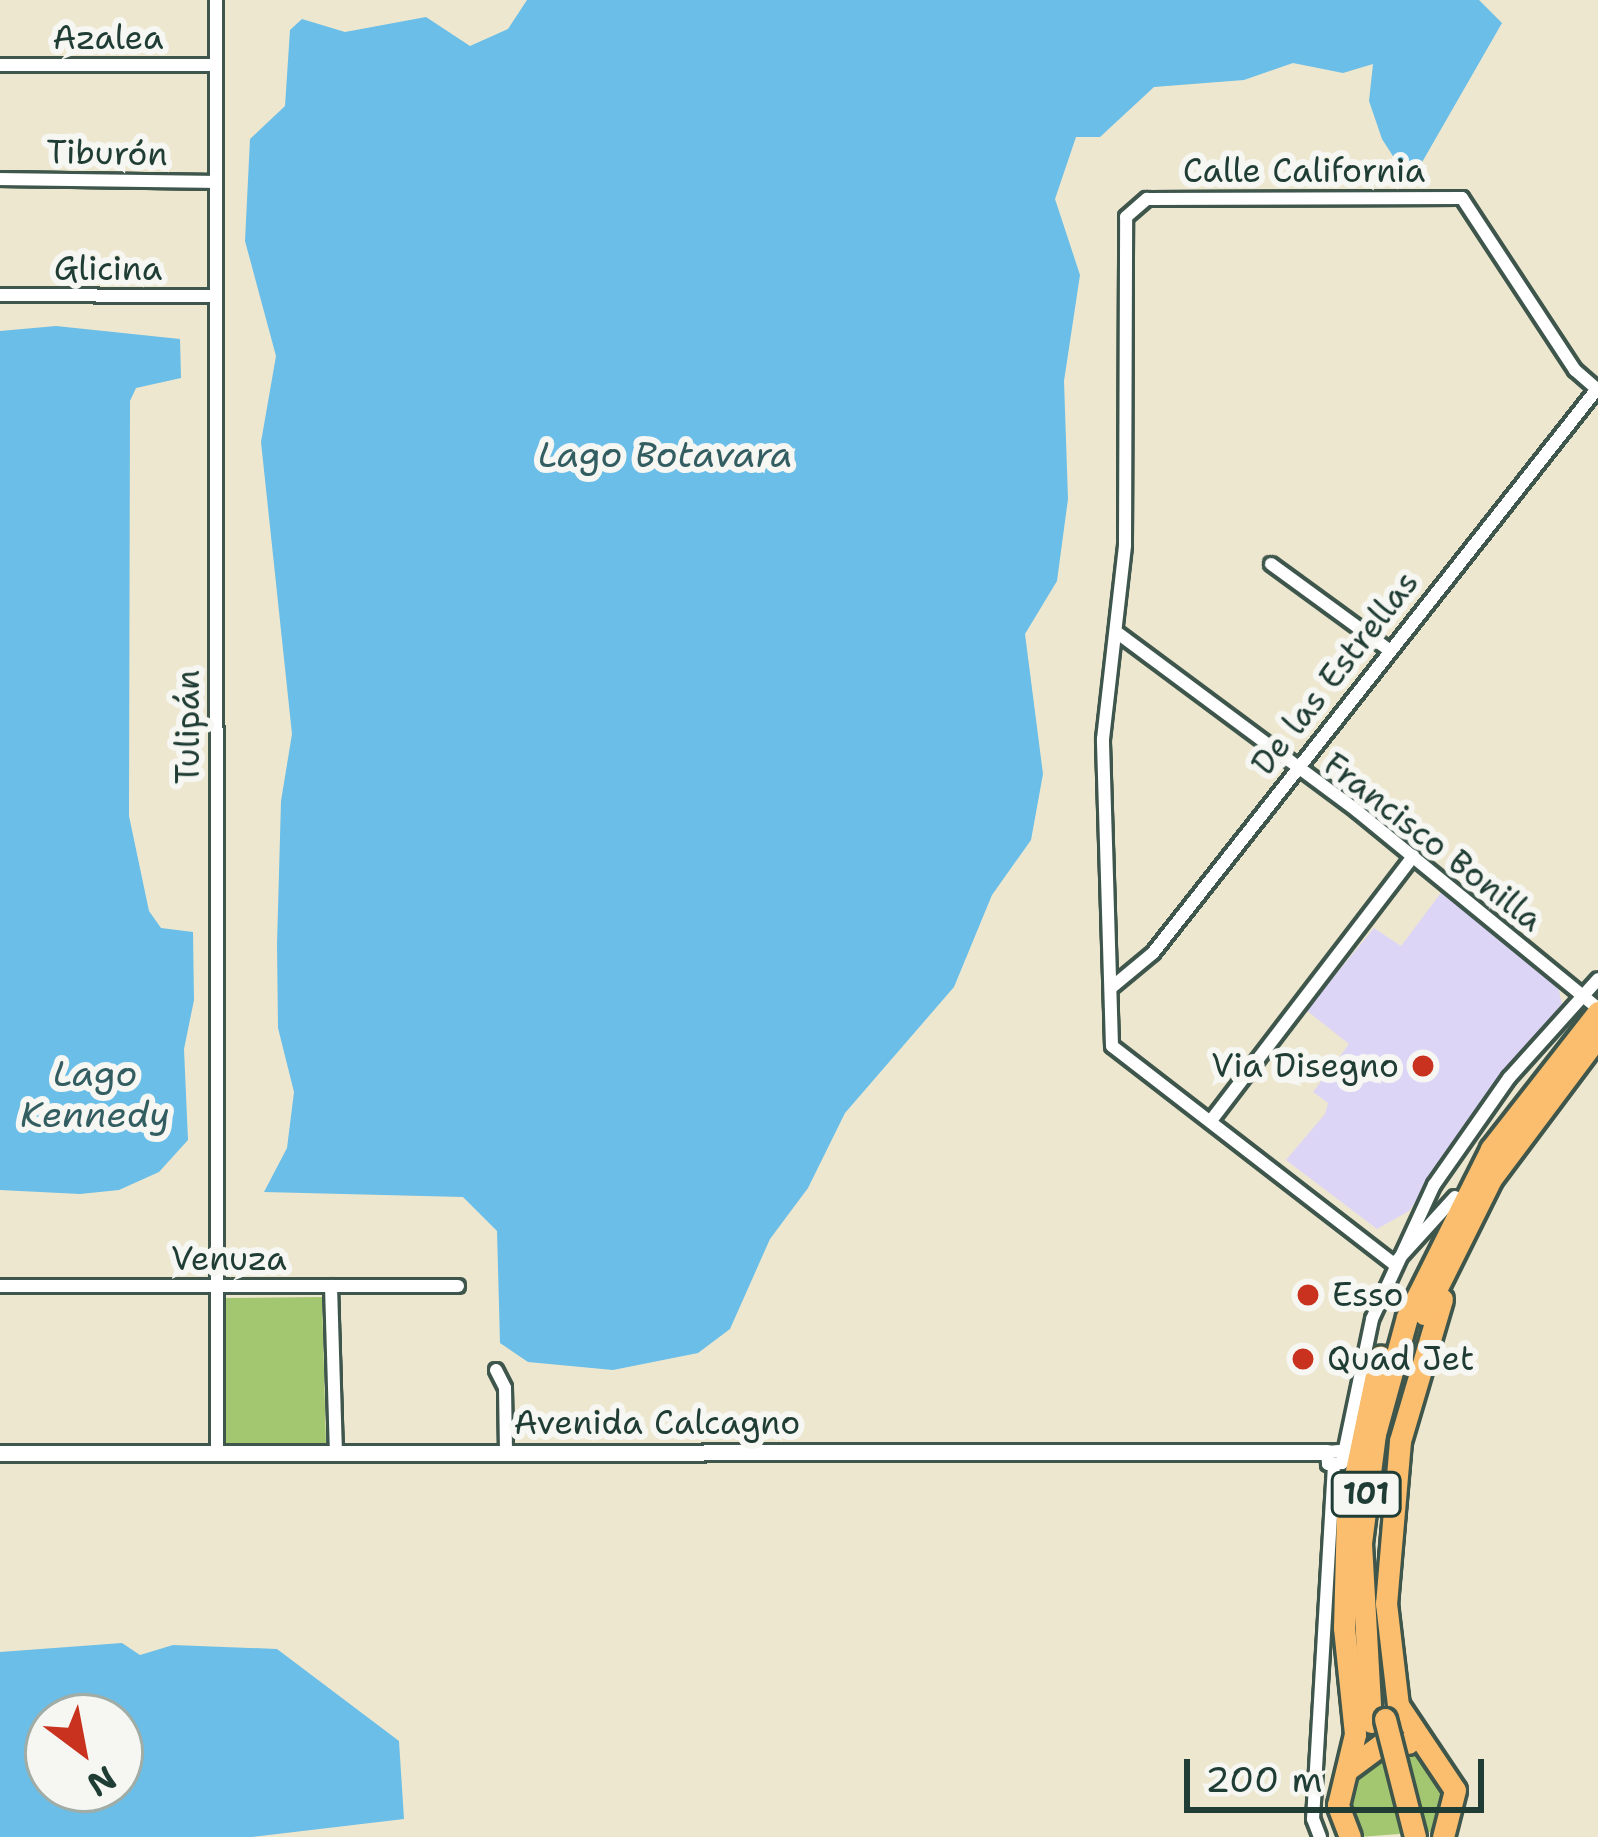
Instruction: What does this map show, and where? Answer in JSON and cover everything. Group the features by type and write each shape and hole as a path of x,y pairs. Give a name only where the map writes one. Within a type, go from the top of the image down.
{"highway":[{"name":"101","path":"1401,1837 1378,1721 1360,1577 1375,1434 1407,1318 1463,1189 1594,1005"},
{"name":"101","path":"1415,1837 1378,1721 1374,1590 1383,1467 1414,1342 1457,1241 1500,1165 1598,1036"},
{"path":"1350,1837 1338,1804 1355,1734 1344,1582 1356,1448 1386,1338 1463,1189"},
{"path":"1443,1837 1455,1790 1398,1705 1389,1655 1388,1522 1410,1400 1457,1241"},
{"path":"1347,1770 1382,1744 1426,1749"}],"street":[{"name":"Tulipán","path":"217,0 217,1453"},
{"name":"Azalea","path":"0,64 217,65"},
{"name":"Tiburón","path":"0,178 214,182"},
{"name":"Calle California","path":"1119,634 1130,209 1147,199 1462,198 1575,370 1597,390"},
{"name":"Glicina","path":"0,295 215,296"},
{"name":"De las Estrellas","path":"1112,987 1153,952 1387,648 1597,390"},
{"path":"1271,565 1387,648"},
{"name":"Francisco Bonilla","path":"1119,634 1413,856 1594,1005"},
{"path":"1119,634 1103,739 1112,1046 1213,1118 1394,1264"},
{"path":"1213,1118 1413,856"},
{"path":"1320,1837 1314,1799 1328,1456 1394,1264 1484,1110 1594,1005 1598,979"},
{"path":"1394,1264 1463,1189"},
{"name":"Venuza","path":"0,1286 458,1286"},
{"path":"331,1286 336,1453"},
{"path":"496,1370 505,1388 506,1453"},
{"name":"Avenida Calcagno","path":"0,1454 1328,1456"}],"shaded area":[{"name":"Via Disegno","path":"1443,890 1557,982 1563,1008 1494,1087 1409,1211 1377,1229 1286,1160 1325,1114 1328,1103 1313,1092 1349,1044 1306,1010 1374,928 1401,946"}],"green space":[{"path":"322,1297 326,1444 226,1443 223,1298"},
{"path":"1402,1748 1417,1752 1447,1787 1438,1831 1360,1837 1345,1791 1359,1763"}],"water":[{"name":"Lago Botavara","path":"527,0 1479,0 1502,23 1421,164 1400,167 1382,139 1369,101 1373,64 1343,73 1293,63 1244,80 1154,87 1100,137 1076,137 1055,199 1080,275 1064,381 1068,499 1057,581 1025,634 1043,774 1031,840 992,895 954,987 845,1113 808,1188 770,1239 730,1329 698,1353 613,1370 528,1362 500,1343 497,1231 463,1197 264,1192 287,1148 294,1092 278,1028 277,944 281,801 292,734 261,442 276,356 245,241 250,139 285,106 290,30 302,19 345,32 426,17 470,46 508,29"},
{"name":"Lago Kennedy","path":"56,326 180,339 181,378 136,388 130,401 129,816 149,911 161,928 193,932 194,1000 184,1049 188,1140 159,1172 119,1190 80,1194 0,1190 0,331"},
{"path":"122,1643 140,1655 173,1645 277,1649 399,1741 404,1819 251,1837 0,1837 0,1652"}],"place":[{"name":"Via Disegno","path":"1423,1066"},
{"name":"Esso","path":"1308,1295"},
{"name":"Quad Jet","path":"1303,1359"}]}
